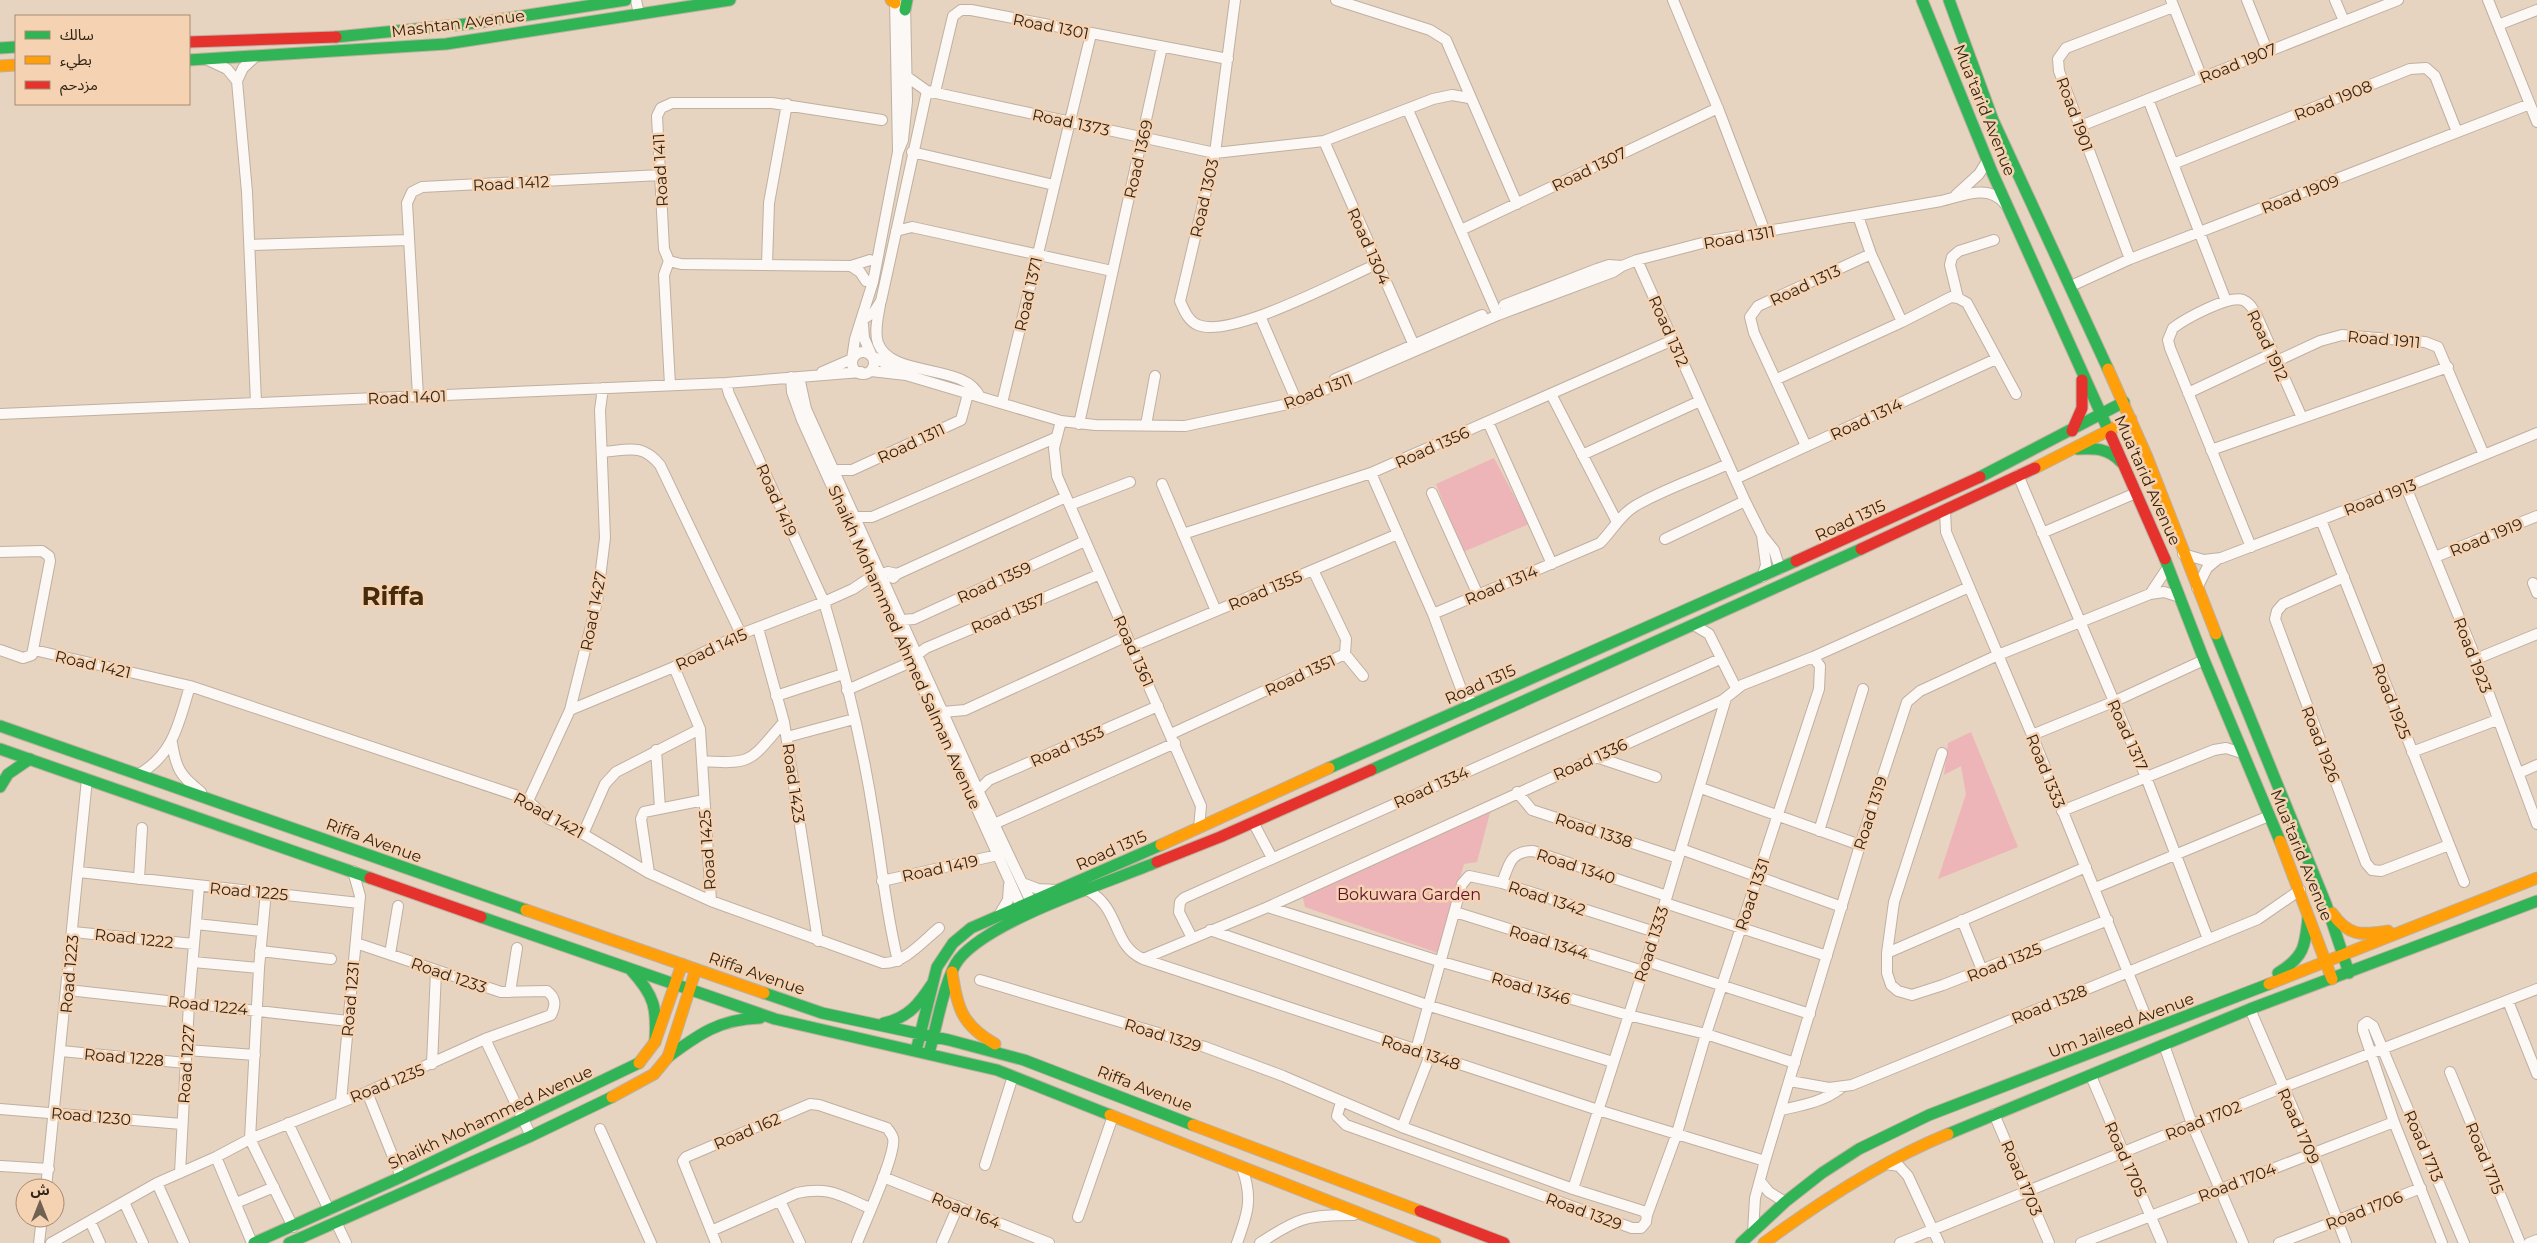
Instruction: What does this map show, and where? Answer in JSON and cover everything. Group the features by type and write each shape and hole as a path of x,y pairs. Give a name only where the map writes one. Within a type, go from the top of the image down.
{"street":[{"name":"Mashtan Avenue","path":"190,42 325,38 408,31 626,0"},
{"path":"626,0 634,15"},
{"path":"634,15 636,0"},
{"name":"Mashtan Avenue","path":"190,60 446,44 730,0"},
{"name":"Road 1303","path":"1235,0 1215,153 1180,301 1184,311 1199,325 1235,324 1260,316 1377,264"},
{"path":"1336,0 1362,4 1439,33 1446,40 1469,98 1516,204"},
{"path":"1673,0 1718,108 1765,232"},
{"name":"Mua'tarid Avenue","path":"1922,0 1987,161 2109,430 2168,567 2204,660 2220,693 2242,753 2300,890 2332,979"},
{"name":"Mua'tarid Avenue","path":"1949,0 1993,120 2131,418 2183,554 2326,904 2349,973"},
{"path":"1957,0 1975,71"},
{"path":"2247,0 2268,50"},
{"path":"2335,0 2344,21"},
{"name":"Road 1907","path":"2078,127 2398,0"},
{"path":"2488,0 2537,122"},
{"path":"862,320 864,338 872,355 866,372 855,370 852,359 855,339 862,320 876,236 884,219 898,152 903,140 907,101 900,2"},
{"path":"898,152 896,138 900,2"},
{"name":"Road 1901","path":"2130,259 2078,127 2059,71 2058,59 2066,48 2172,3 2202,78"},
{"name":"Road 1301","path":"980,397 972,385 965,381 898,362 881,349 876,336 881,301 915,139 953,16 961,10 971,10 1228,59"},
{"path":"2498,25 2537,10"},
{"name":"Road 1371","path":"1002,403 1091,34"},
{"path":"0,48 15,47"},
{"name":"Road 1369","path":"1079,424 1162,47"},
{"path":"256,56 243,68 237,81 250,245 256,403"},
{"path":"208,59 227,69 237,81"},
{"path":"0,72 9,66"},
{"name":"Road 1908","path":"2173,164 2410,69 2426,68 2436,76 2457,132"},
{"path":"906,76 931,92"},
{"path":"907,101 931,92"},
{"name":"Road 1373","path":"931,92 1215,153"},
{"path":"1215,153 1324,141 1444,96 1469,98"},
{"path":"2148,99 2226,301"},
{"name":"Road 1411","path":"669,261 664,249 657,116 661,108 672,104 786,104 882,120"},
{"path":"767,264 769,203 786,104"},
{"name":"Road 1909","path":"2071,286 2130,259 2530,104"},
{"name":"Road 1307","path":"1461,230 1718,108"},
{"path":"896,138 882,120 898,110"},
{"path":"1408,110 1495,309"},
{"path":"905,121 915,139"},
{"name":"Road 1304","path":"1324,141 1415,347"},
{"path":"912,152 1054,185"},
{"path":"1953,198 1979,174 1987,161"},
{"name":"Road 1412","path":"418,396 408,240 407,203 412,192 422,187 661,175"},
{"name":"Road 1311","path":"1415,347 1614,272 1622,266 1637,260 1710,241 1858,216 1978,192 1992,193 2010,211"},
{"path":"899,214 912,228"},
{"path":"1858,216 1871,254 1902,322"},
{"path":"896,231 912,228 1112,271"},
{"path":"250,245 408,240"},
{"path":"1958,298 1950,264 1952,256 1960,251 1994,240"},
{"name":"Road 1313","path":"1806,446 1777,379 1754,333 1750,317 1758,306 1871,254"},
{"name":"Road 1312","path":"1637,260 1745,501 1762,535 1774,550 1780,569"},
{"path":"670,385 664,275 669,261 681,264 767,264 871,268"},
{"name":"Road 1311","path":"866,372 906,375 1061,421 1079,424 1185,426 1222,420 1296,399 1415,347 1495,309 1578,275 1609,265 1622,266"},
{"path":"851,266 860,272 866,281"},
{"path":"866,300 866,281 871,268"},
{"path":"1777,379 1902,322 1951,297 1958,298 1967,303 2016,394"},
{"name":"Road 1912","path":"2251,547 2170,348 2169,334 2179,323 2226,301 2241,299 2250,304 2302,418"},
{"path":"862,320 874,312 881,301"},
{"path":"1260,316 1296,399"},
{"name":"Road 1911","path":"2188,393 2275,357 2342,335 2425,342 2438,347 2484,455"},
{"name":"Road 1356","path":"1183,534 1371,473 1673,340"},
{"name":"Road 1401","path":"814,375 861,354 872,355"},
{"name":"Road 1311","path":"872,355 906,375"},
{"path":"2072,431 2079,418 2084,396 2076,357"},
{"name":"Road 1314","path":"1735,479 1996,360"},
{"path":"2211,450 2448,367"},
{"name":"Road 1401","path":"0,414 730,383 866,372"},
{"path":"1146,425 1155,376"},
{"name":"Shaikh Mohammed Ahmed Salman Avenue","path":"795,377 806,409 855,517 877,576"},
{"name":"Shaikh Mohammed Ahmed Salman Avenue","path":"795,377 792,392 802,420 915,658 1009,884 1028,909"},
{"name":"Road 1419","path":"730,383 732,397 824,602"},
{"name":"Road 1427","path":"528,801 570,710 597,602 605,538 603,452 598,388"},
{"name":"Road 1311","path":"835,470 852,470 961,420 966,410 968,394"},
{"path":"1551,394 1616,522"},
{"path":"1582,455 1700,401"},
{"name":"Road 1315","path":"929,1053 952,972 959,959 972,945 984,936 1065,888 1780,569 1994,471 2124,402"},
{"name":"Road 1315","path":"916,1050 937,967 952,942 971,928 996,918 1089,891 1253,822 1928,519 2074,449 2131,418"},
{"name":"Road 1361","path":"1061,421 1055,438 1055,467 1098,575 1128,636 1201,806 1199,828"},
{"path":"1488,422 1552,564"},
{"name":"Road 1913","path":"2183,554 2204,560 2221,558 2406,487 2537,433"},
{"path":"855,517 872,517 1055,438"},
{"path":"2074,449 2102,448 2112,452 2124,465"},
{"path":"603,452 640,449 650,453 660,465 741,634"},
{"name":"Road 1314","path":"1433,614 1600,542 1610,534 1616,522 1634,507 1728,464"},
{"path":"1371,473 1433,614 1463,694 1475,704"},
{"name":"Road 1317","path":"2018,475 2146,777 2208,939"},
{"path":"883,588 897,574 1068,501 1130,482"},
{"path":"1162,484 1216,611"},
{"name":"Road 1923","path":"2406,487 2476,659 2537,824"},
{"path":"1432,493 1478,595"},
{"path":"2042,533 2136,493"},
{"path":"1665,539 1745,501"},
{"name":"Road 1333","path":"1945,511 1946,532 2032,735 2144,1012"},
{"name":"Road 1919","path":"2435,557 2537,516"},
{"path":"1928,519 1946,532"},
{"name":"Road 1925","path":"2321,520 2464,882"},
{"name":"Road 1355","path":"1132,646 1398,534"},
{"name":"Road 1312","path":"1762,535 1766,565 1762,577"},
{"name":"Road 1359","path":"903,620 914,619 1084,541"},
{"path":"0,552 42,551 49,556 50,561 34,650"},
{"name":"Road 1913","path":"2197,588 2207,568 2221,558"},
{"path":"2150,594 2168,567"},
{"path":"1780,569 1780,586"},
{"name":"Road 1351","path":"994,824 1344,654 1346,639 1313,570"},
{"path":"877,576 888,572 897,574"},
{"name":"Road 1357","path":"847,690 915,658 926,648 1098,575"},
{"name":"Road 1415","path":"570,710 674,667 741,634 824,602 877,576"},
{"name":"Road 1926","path":"2344,577 2283,604 2277,611 2275,620 2366,862 2372,870 2381,871 2449,845"},
{"name":"Road 1336","path":"1143,959 1268,907 1726,698 1736,688 1969,587"},
{"name":"Shaikh Mohammed Ahmed Salman Avenue","path":"883,588 903,620 915,658 951,728 994,824 1025,884 1028,909"},
{"name":"Road 1415","path":"853,589 883,588"},
{"name":"Road 1319","path":"1753,1232 1754,1204 1765,1161 1860,845 1907,702 1920,691 1998,655 2079,621 2150,594 2164,592 2180,596"},
{"path":"824,602 854,719 874,819 888,921 898,961 939,928"},
{"path":"1712,617 1712,639"},
{"path":"1694,625 1705,630 1712,639 1720,659 1736,688"},
{"name":"Road 1423","path":"758,628 787,737 818,941"},
{"path":"2476,659 2537,634"},
{"path":"943,712 965,710 1128,636"},
{"name":"Road 1421","path":"0,650 26,658 32,655 34,650 190,686 516,795 528,801 549,819 583,834 649,872 711,901 883,963 898,961"},
{"path":"1344,654 1363,676"},
{"name":"Road 1331","path":"1647,1215 1677,1133 1706,1034 1779,816 1819,689 1820,666 1813,656"},
{"name":"Road 1334","path":"1192,938 1178,912 1178,905 1182,900 1272,858 1720,659"},
{"path":"2032,735 2113,702 2204,660"},
{"name":"Road 1425","path":"674,667 700,728 711,901"},
{"path":"776,696 843,674"},
{"path":"139,774 153,766 172,743 190,686"},
{"path":"1819,831 1863,689"},
{"name":"Road 1333","path":"1574,1189 1680,854 1726,698"},
{"name":"Road 1353","path":"978,790 989,780 1158,706"},
{"path":"951,728 965,710"},
{"path":"787,737 854,719"},
{"path":"2412,752 2497,720"},
{"path":"702,762 734,764 746,761 755,755 784,722"},
{"name":"Riffa Avenue","path":"0,726 822,1013 934,1035 1024,1060 1504,1243"},
{"path":"583,834 604,784 616,772 700,728"},
{"path":"172,743 175,761 182,776 214,801"},
{"path":"2062,810 2214,750 2226,748 2242,753"},
{"path":"0,749 776,1019 844,1037 929,1053 1013,1076 1363,1215 1410,1238 1435,1243"},
{"path":"656,750 660,808"},
{"path":"1887,953 1894,902 1942,753"},
{"path":"1596,756 1656,777"},
{"path":"0,787 3,779 11,771 30,759"},
{"path":"2519,773 2537,766"},
{"name":"Road 1223","path":"48,1178 68,990 87,779"},
{"path":"1700,788 1860,845"},
{"name":"Road 1338","path":"1517,792 1532,810 1758,878 1842,906"},
{"name":"Road 1425","path":"649,872 641,819 644,812 704,800"},
{"path":"1201,806 1222,817"},
{"path":"2095,888 2269,816"},
{"path":"1253,822 1272,858"},
{"path":"139,879 142,828"},
{"name":"Road 1340","path":"1502,883 1512,859 1521,852 1532,852 1666,899 1741,929 1826,956"},
{"name":"Road 1419","path":"882,880 998,855"},
{"path":"1887,953 2086,867"},
{"name":"Road 1231","path":"341,1101 360,900 353,871"},
{"name":"Road 1225","path":"79,872 198,886 360,900"},
{"name":"Road 1342","path":"1416,1050 1430,1006 1462,884 1469,876 1502,883 1655,932"},
{"name":"Um Jaileed Avenue","path":"1741,1243 1785,1202 1822,1173 1859,1149 1929,1114 2327,962 2537,878"},
{"path":"1088,879 1101,886"},
{"path":"360,900 378,880"},
{"path":"996,918 1006,905 1009,884"},
{"path":"1025,884 1045,890 1065,888"},
{"name":"Road 1227","path":"180,1173 189,1003 198,886"},
{"name":"Road 1348","path":"1101,886 1107,897 1107,905 1126,946 1143,959 1598,1110 1765,1161"},
{"name":"Road 1328","path":"1790,1081 1841,1088 1852,1085 2265,915 2300,890"},
{"path":"266,891 260,951 250,1139 293,1227"},
{"name":"Road 1348","path":"1089,891 1107,905"},
{"name":"Um Jaileed Avenue","path":"1764,1243 1835,1194 1885,1164 1994,1114 2250,1009 2537,901"},
{"path":"2326,904 2343,927 2357,935 2414,928"},
{"name":"Road 1233","path":"390,954 398,906"},
{"name":"Road 1346","path":"1268,907 1442,962 1628,1015 1706,1034 1795,1063"},
{"name":"Road 1344","path":"1455,912 1644,966 1722,986 1810,1014"},
{"path":"2242,994 2294,964 2301,957 2304,950 2309,914"},
{"path":"1962,920 1982,970"},
{"name":"Road 1325","path":"1887,953 1887,973 1891,985 1898,991 1912,995 1982,970 2108,920"},
{"path":"196,924 262,931"},
{"path":"1210,930 1430,1006 1613,1062"},
{"name":"Road 1222","path":"73,932 194,944"},
{"name":"Road 1233","path":"356,943 501,992 547,991 554,999 555,1006"},
{"name":"Road 1233","path":"510,992 516,948"},
{"path":"260,951 331,960"},
{"path":"193,962 259,968"},
{"name":"Shaikh Mohammed Avenue","path":"253,1243 293,1227 637,1066 655,1042 682,964"},
{"path":"628,966 654,997 657,1012 655,1042"},
{"name":"Shaikh Mohammed Avenue","path":"289,1243 531,1136 637,1085 654,1074 668,1057 696,969"},
{"path":"432,1064 436,971"},
{"path":"952,972 957,1004 966,1025 980,1036 1024,1060"},
{"name":"Road 1329","path":"980,980 1205,1047 1283,1076 1402,1127 1574,1189 1643,1210 1647,1215 1646,1222 1641,1228 1632,1228 1346,1125 1337,1116 1341,1102"},
{"path":"876,1024 897,1021 907,1016 916,1008 932,984"},
{"name":"Road 1702","path":"1900,1243 2281,1088 2371,1055 2537,989"},
{"name":"Road 1224","path":"68,990 258,1010 348,1022"},
{"path":"2508,1001 2537,1074"},
{"name":"Road 1235","path":"51,1243 157,1183 216,1157 250,1139 367,1092 485,1039 551,1015 555,1006"},
{"name":"Road 1709","path":"2250,1009 2281,1088 2312,1153 2346,1243"},
{"path":"668,1057 698,1035 727,1020 741,1018 776,1019"},
{"name":"Road 1713","path":"2442,1243 2394,1122 2362,1028 2364,1023 2372,1024 2464,1243"},
{"path":"485,1039 531,1136"},
{"path":"2164,1045 2192,1124 2243,1243"},
{"path":"187,1050 255,1055"},
{"name":"Road 1228","path":"61,1051 186,1063"},
{"path":"1402,1127 1430,1055"},
{"name":"Road 1715","path":"2450,1072 2520,1243"},
{"path":"985,1165 1013,1076"},
{"name":"Road 1705","path":"2090,1076 2162,1243"},
{"path":"1780,1110 1821,1100 1841,1088"},
{"path":"367,1092 401,1177"},
{"name":"Road 162","path":"716,1243 683,1161 686,1157 810,1104 819,1105 887,1128 893,1136 894,1146 883,1177"},
{"name":"Road 1230","path":"0,1109 182,1124"},
{"name":"Road 1703","path":"1994,1114 2050,1243"},
{"path":"1078,1217 1113,1116"},
{"name":"Road 1704","path":"2081,1243 2394,1122"},
{"path":"288,1123 329,1210"},
{"path":"600,1129 651,1243"},
{"path":"216,1157 253,1243"},
{"path":"1885,1164 1899,1166 1904,1170 1934,1229 1939,1243"},
{"path":"1,1166 49,1169"},
{"path":"1237,1243 1246,1220 1250,1196 1242,1168"},
{"path":"857,1243 883,1177"},
{"name":"Road 164","path":"883,1177 958,1206 1029,1239 1049,1243"},
{"path":"1760,1181 1769,1192 1785,1202"},
{"path":"157,1183 184,1243"},
{"path":"236,1202 274,1187"},
{"name":"Road 1706","path":"2279,1243 2421,1188"},
{"path":"711,1231 797,1193 827,1190 870,1208"},
{"path":"780,1201 800,1243"},
{"path":"124,1202 144,1243"},
{"path":"942,1243 958,1206"},
{"path":"1260,1243 1288,1224 1309,1216 1363,1215"},
{"path":"90,1220 100,1243"},
{"path":"336,1222 346,1243"},
{"path":"39,1243 41,1228"},
{"path":"2529,1243 2537,1240"}],"green space":[{"path":"1494,458 1529,524 1463,552 1436,484"},
{"path":"1971,732 2018,847 1938,879 1966,794 1961,766 1944,775 1948,743"},
{"name":"Bokuwara Garden","path":"1491,809 1477,862 1464,864 1438,953 1305,907 1302,894"}],"traffic: fast":[{"path":"336,37 476,23 626,0"},
{"path":"190,60 446,44 730,0"},
{"path":"905,10 907,0"},
{"path":"1922,0 1992,172 2111,436"},
{"path":"1949,0 1993,120 2108,369"},
{"path":"0,48 15,47"},
{"path":"1980,477 2124,402"},
{"path":"2077,449 2106,451 2121,462"},
{"path":"1371,770 1861,549"},
{"path":"2165,559 2204,660 2280,841"},
{"path":"1329,768 1796,561"},
{"path":"2216,634 2326,904 2349,973"},
{"path":"0,726 526,910"},
{"path":"0,749 370,878"},
{"path":"0,787 8,774 30,759"},
{"path":"916,1051 937,967 953,943 971,928 1161,845"},
{"path":"929,1053 949,978 959,959 975,944 1023,916 1081,891 1157,862"},
{"path":"1948,1134 2250,1009 2537,901"},
{"path":"481,917 775,1019 997,1070 1110,1115"},
{"path":"2278,973 2293,962 2302,950 2306,937 2308,918"},
{"path":"631,970 645,987 653,1003 655,1011 655,1042"},
{"path":"884,1023 906,1014 922,998 932,984"},
{"path":"1741,1243 1785,1202 1822,1173 1859,1149 1929,1115 2269,984"},
{"path":"764,993 822,1013 949,1040 1024,1060 1193,1125"},
{"path":"668,1057 711,1029 733,1021 760,1018"},
{"path":"254,1243 401,1177 639,1063"},
{"path":"289,1243 531,1136 612,1097"}],"traffic: slow":[{"path":"891,0 895,3"},
{"path":"0,66 15,65"},
{"path":"2108,369 2147,457 2216,634"},
{"path":"2035,468 2131,419"},
{"path":"1161,845 1329,768"},
{"path":"2280,841 2332,979"},
{"path":"2269,984 2537,878"},
{"path":"526,910 764,993"},
{"path":"2332,913 2338,921 2356,933 2388,931"},
{"path":"639,1063 655,1042 682,964"},
{"path":"612,1097 654,1074 668,1057 696,969"},
{"path":"952,972 956,996 963,1014 975,1030 995,1044"},
{"path":"1110,1115 1435,1243"},
{"path":"1193,1125 1420,1211"},
{"path":"1764,1243 1808,1212 1876,1169 1948,1134"}],"traffic: jam":[{"path":"190,42 336,37"},
{"path":"2072,431 2082,408 2082,380"},
{"path":"2111,436 2165,559"},
{"path":"1861,549 2035,468"},
{"path":"1796,561 1980,477"},
{"path":"1157,862 1220,837 1371,770"},
{"path":"370,878 481,917"},
{"path":"1420,1211 1504,1243"}],"district":[{"name":"Riffa","path":"393,596"}]}
